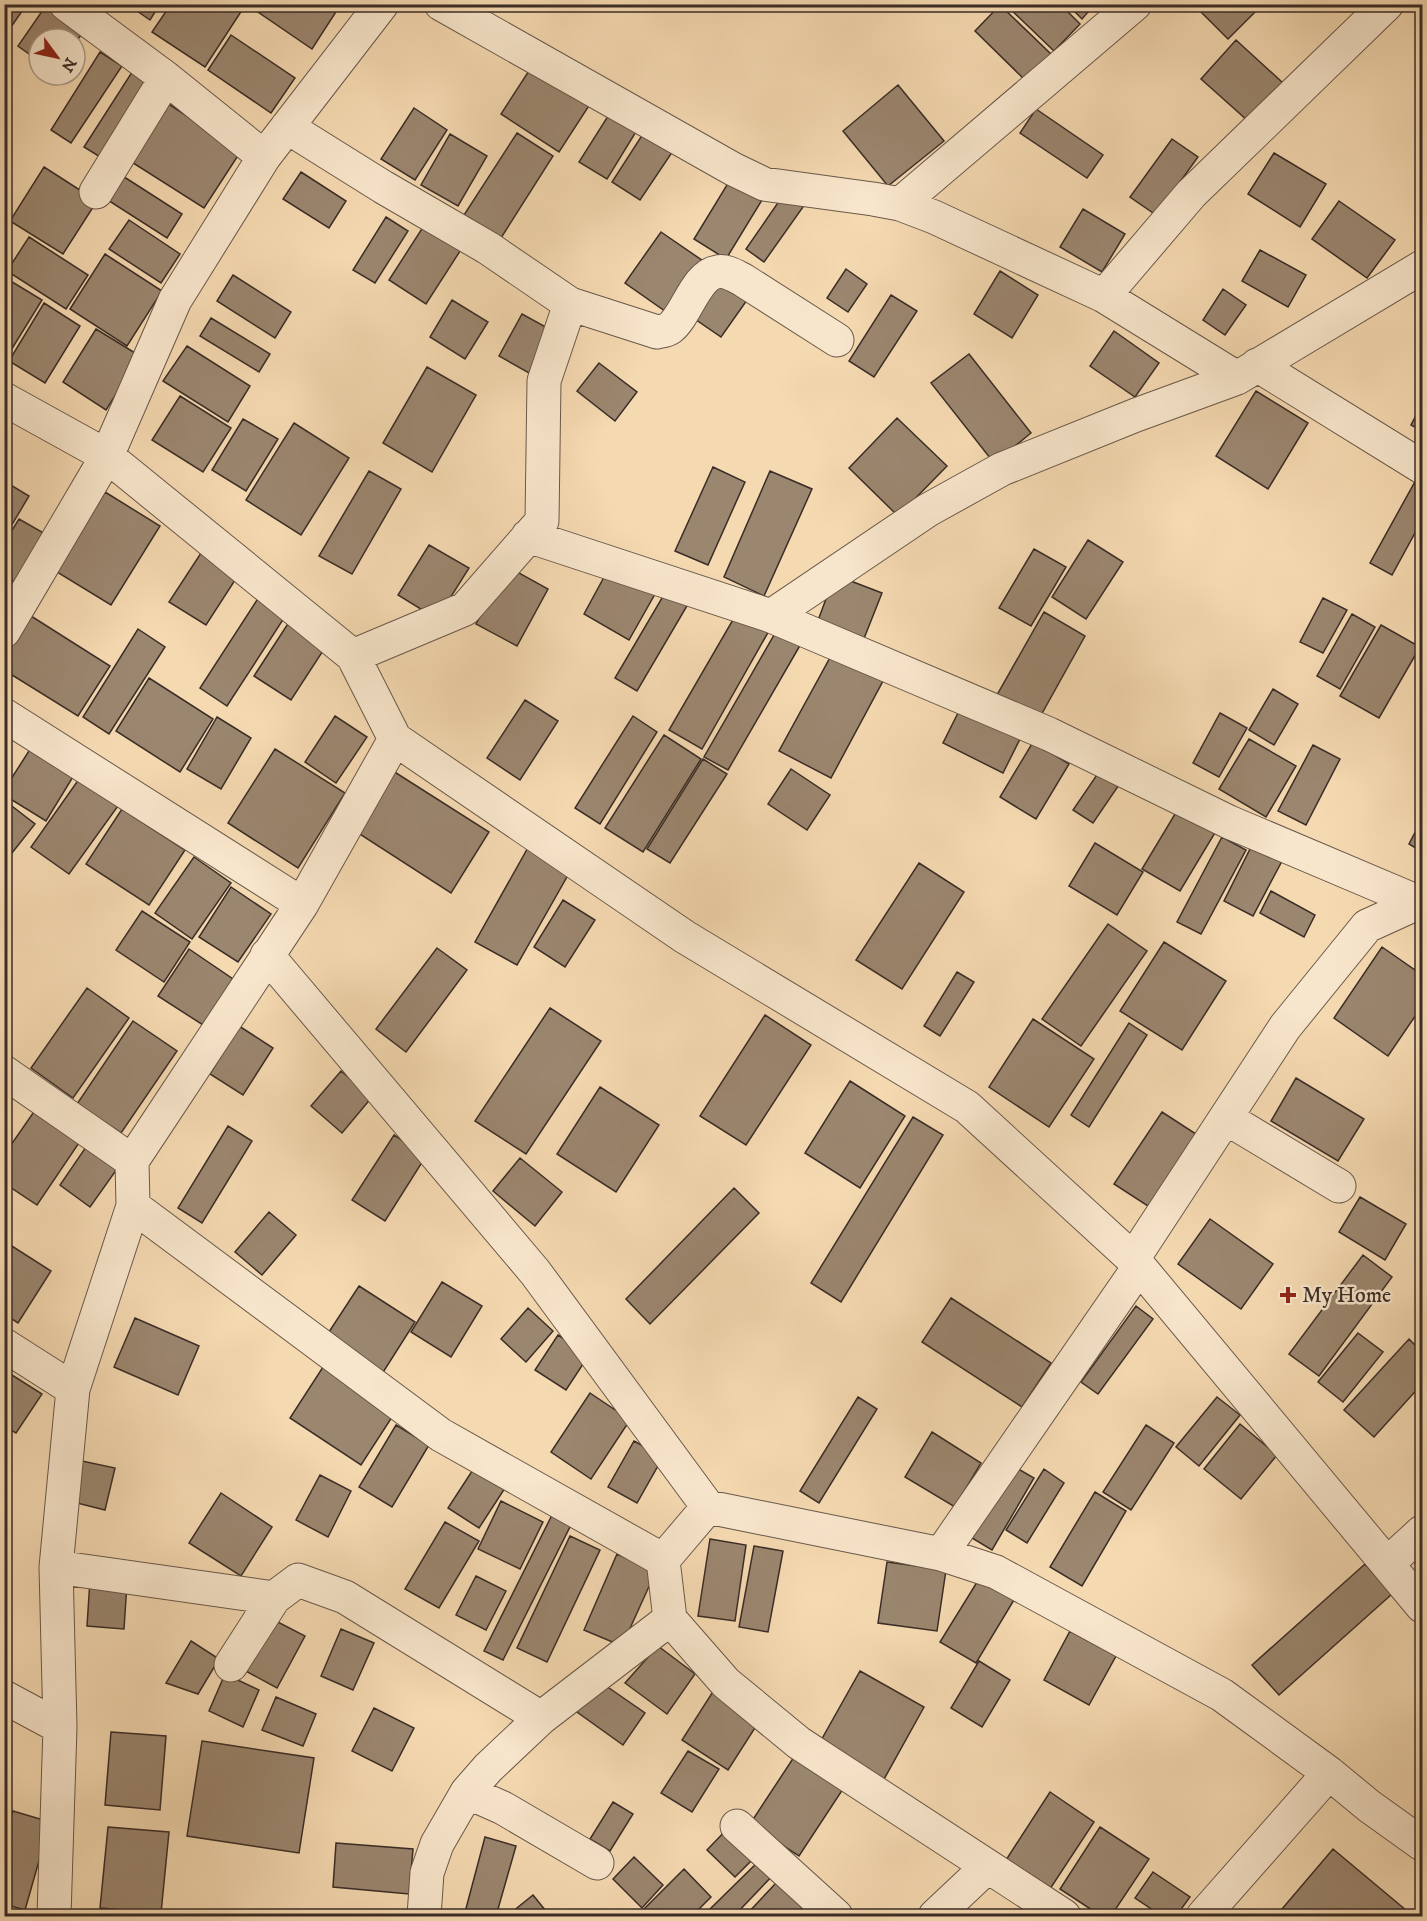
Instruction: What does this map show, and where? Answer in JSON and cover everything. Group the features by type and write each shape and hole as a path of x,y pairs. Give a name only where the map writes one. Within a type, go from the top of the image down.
{"street":[{"path":"66,4 166,78 264,157"},
{"path":"4,631 107,456 175,300 264,157 382,4"},
{"path":"441,4 733,169 764,184 900,204 934,217 1104,296 1422,467"},
{"path":"900,204 1135,4"},
{"path":"1104,296 1191,194 1387,4"},
{"path":"96,192 166,78"},
{"path":"287,127 488,248 570,304 657,332 668,330 705,278 716,272 728,273 837,340"},
{"path":"771,616 928,510 1002,469 1247,372 1422,267"},
{"path":"353,656 465,609 542,521 544,381 570,304"},
{"path":"4,399 107,456 353,656 395,739 685,937 968,1107 1136,1263 1422,1606"},
{"path":"528,537 771,616 1049,734 1229,822 1420,901"},
{"path":"4,715 302,904"},
{"path":"54,1917 60,1726 56,1567 73,1389 133,1206 132,1161 302,904 395,739"},
{"path":"941,1554 1136,1263 1285,1027 1367,926 1420,901"},
{"path":"267,955 535,1272 708,1507 941,1554 996,1572 1222,1695 1422,1844"},
{"path":"4,1072 132,1161"},
{"path":"1226,1118 1339,1186"},
{"path":"133,1206 441,1434 663,1560"},
{"path":"4,1345 73,1389"},
{"path":"708,1507 663,1560 670,1619 726,1683 799,1743 1064,1917"},
{"path":"1387,1564 1422,1532"},
{"path":"56,1567 274,1598"},
{"path":"231,1665 274,1598 298,1580 345,1597 541,1718"},
{"path":"424,1917 427,1873 437,1844 467,1792 488,1768 541,1718 670,1619"},
{"path":"4,1697 60,1726"},
{"path":"1203,1917 1329,1773"},
{"path":"467,1792 503,1808 597,1863"},
{"path":"737,1826 836,1917"},
{"path":"935,1917 987,1867"}],"building":[{"path":"4,4 27,4 4,37"},
{"path":"47,4 50,4 81,27 31,27"},
{"path":"127,4 160,4 150,20"},
{"path":"171,4 241,4 244,7 205,67 152,32"},
{"path":"246,4 341,4 312,49"},
{"path":"1005,4 1060,4 1080,24 1054,51"},
{"path":"1067,4 1095,4 1082,19"},
{"path":"1193,4 1259,4 1261,6 1228,39"},
{"path":"1000,5 1052,55 1026,81 975,31"},
{"path":"27,33 27,52 18,46"},
{"path":"231,35 295,78 271,113 208,70"},
{"path":"1236,40 1283,83 1248,121 1201,79"},
{"path":"100,52 122,66 71,143 51,130 78,87 87,87 87,73"},
{"path":"534,63 592,101 559,152 501,114"},
{"path":"134,69 155,83 105,160 84,147"},
{"path":"898,85 944,141 888,186 843,131"},
{"path":"167,103 241,151 204,208 130,161"},
{"path":"615,105 642,122 607,179 579,162"},
{"path":"414,108 447,130 415,180 381,159"},
{"path":"1036,109 1103,155 1087,178 1020,133"},
{"path":"650,123 679,142 640,200 612,182"},
{"path":"517,133 553,156 501,238 464,215"},
{"path":"450,134 487,156 458,206 421,185"},
{"path":"1172,139 1198,157 1156,215 1130,197"},
{"path":"1274,153 1326,184 1300,227 1248,194"},
{"path":"44,167 97,201 63,254 10,221"},
{"path":"301,172 346,201 329,228 283,199"},
{"path":"118,173 182,214 167,238 103,197"},
{"path":"730,180 762,200 726,259 694,239"},
{"path":"784,194 803,207 764,262 746,249"},
{"path":"1339,201 1395,240 1367,278 1312,239"},
{"path":"1083,209 1125,234 1102,272 1060,247"},
{"path":"386,217 408,231 375,283 353,270"},
{"path":"129,220 180,254 161,283 109,249"},
{"path":"425,224 462,248 426,304 389,280"},
{"path":"661,232 709,265 672,316 625,283"},
{"path":"29,237 88,275 66,309 7,271"},
{"path":"1260,250 1306,275 1288,307 1242,281"},
{"path":"105,254 162,291 127,346 70,309"},
{"path":"846,269 867,284 848,312 827,298"},
{"path":"1000,271 1038,295 1012,338 974,314"},
{"path":"723,273 752,293 721,337 692,317"},
{"path":"233,275 291,312 275,338 217,301"},
{"path":"4,277 42,300 5,360 4,359"},
{"path":"1223,289 1246,305 1225,335 1203,320"},
{"path":"891,295 917,311 874,377 849,361"},
{"path":"452,300 488,322 465,359 430,337"},
{"path":"44,303 80,326 45,383 9,361"},
{"path":"522,314 553,331 529,373 499,356"},
{"path":"211,318 270,354 259,372 200,336"},
{"path":"96,329 140,356 106,410 63,382"},
{"path":"1114,331 1159,363 1135,397 1090,366"},
{"path":"187,346 250,386 228,422 163,381"},
{"path":"969,354 1031,433 994,463 931,383"},
{"path":"599,363 637,392 615,421 577,391"},
{"path":"427,367 476,395 432,472 383,443"},
{"path":"1256,391 1308,423 1268,489 1216,456"},
{"path":"180,396 231,428 203,472 152,440"},
{"path":"1422,404 1422,431 1411,425"},
{"path":"897,418 947,466 898,516 849,468"},
{"path":"243,419 278,439 246,491 212,470"},
{"path":"294,423 349,458 301,535 246,500"},
{"path":"713,467 745,482 708,565 675,551"},
{"path":"369,471 401,489 352,574 319,556"},
{"path":"770,471 812,489 764,596 724,577"},
{"path":"1417,478 1422,481 1422,520 1392,575 1370,563"},
{"path":"4,481 29,496 7,533 4,531"},
{"path":"105,492 160,526 111,605 57,572"},
{"path":"19,519 47,535 18,584 4,576 4,543"},
{"path":"1088,540 1123,562 1086,619 1052,597"},
{"path":"429,545 469,568 437,619 398,595"},
{"path":"1034,549 1066,567 1031,626 999,608"},
{"path":"201,553 237,577 206,625 169,602"},
{"path":"508,567 548,589 517,646 476,624"},
{"path":"609,568 655,594 629,640 584,614"},
{"path":"835,575 882,593 863,641 817,623"},
{"path":"669,586 691,599 637,691 615,678"},
{"path":"259,597 286,615 227,706 200,688"},
{"path":"1323,598 1347,610 1323,653 1300,642"},
{"path":"738,611 770,629 702,749 669,730"},
{"path":"1044,612 1085,636 1035,726 993,702"},
{"path":"1352,614 1375,627 1340,689 1317,676"},
{"path":"31,616 110,666 78,716 4,670 4,657"},
{"path":"293,616 330,640 291,700 254,676"},
{"path":"1381,625 1420,647 1379,718 1340,696"},
{"path":"778,628 802,642 728,770 704,757"},
{"path":"138,629 165,647 109,734 83,717"},
{"path":"832,654 883,681 831,778 779,751"},
{"path":"149,678 213,719 180,772 116,731"},
{"path":"1273,689 1298,704 1274,745 1249,730"},
{"path":"525,700 558,721 520,780 487,758"},
{"path":"962,705 1022,735 1003,773 943,743"},
{"path":"1220,713 1247,728 1219,777 1193,763"},
{"path":"335,716 367,737 336,783 305,762"},
{"path":"633,716 657,732 600,824 575,808"},
{"path":"217,717 251,738 221,789 187,769"},
{"path":"664,735 701,759 643,852 605,828"},
{"path":"1249,739 1296,766 1266,817 1219,789"},
{"path":"36,740 79,767 46,821 4,795 4,790"},
{"path":"1033,742 1069,764 1036,819 1000,797"},
{"path":"1313,745 1340,759 1306,825 1278,811"},
{"path":"275,749 345,793 298,868 228,823"},
{"path":"703,759 727,774 670,863 647,849"},
{"path":"1103,766 1123,779 1093,823 1073,810"},
{"path":"791,769 830,795 807,830 768,804"},
{"path":"393,771 489,832 451,893 355,831"},
{"path":"84,772 123,799 69,874 31,847"},
{"path":"4,800 35,824 4,863"},
{"path":"122,809 185,850 149,905 86,864"},
{"path":"1178,809 1216,831 1180,891 1142,869"},
{"path":"1422,819 1422,852 1409,844"},
{"path":"1222,837 1246,850 1201,934 1177,922"},
{"path":"1095,843 1143,872 1117,915 1069,886"},
{"path":"530,844 572,868 517,965 475,942"},
{"path":"1252,845 1282,861 1253,916 1224,901"},
{"path":"194,857 231,883 192,939 155,913"},
{"path":"919,863 964,892 902,989 856,960"},
{"path":"231,887 271,914 238,962 199,937"},
{"path":"1271,891 1315,915 1304,937 1260,913"},
{"path":"563,900 595,920 565,967 534,947"},
{"path":"142,911 190,942 164,982 116,950"},
{"path":"1108,924 1147,951 1081,1046 1042,1019"},
{"path":"1164,942 1226,981 1182,1050 1120,1011"},
{"path":"1382,947 1422,975 1422,1006 1388,1056 1334,1018"},
{"path":"437,948 467,970 406,1052 376,1029"},
{"path":"189,949 233,979 203,1025 158,996"},
{"path":"957,972 974,982 940,1036 924,1026"},
{"path":"87,988 129,1018 73,1098 31,1068"},
{"path":"550,1008 601,1041 526,1154 475,1121"},
{"path":"765,1015 811,1045 746,1145 700,1116"},
{"path":"1033,1019 1094,1059 1049,1127 989,1087"},
{"path":"133,1021 177,1051 121,1133 77,1104"},
{"path":"1129,1023 1147,1035 1089,1127 1071,1115"},
{"path":"239,1026 273,1048 243,1095 210,1074"},
{"path":"341,1071 372,1097 342,1133 311,1106"},
{"path":"1296,1078 1364,1119 1338,1161 1271,1121"},
{"path":"850,1081 905,1116 860,1188 805,1153"},
{"path":"600,1087 659,1125 616,1192 557,1154"},
{"path":"40,1103 85,1134 37,1205 4,1183 4,1155"},
{"path":"1162,1112 1199,1136 1151,1208 1114,1184"},
{"path":"913,1117 943,1135 841,1302 811,1283"},
{"path":"228,1126 252,1141 202,1223 178,1208"},
{"path":"394,1135 426,1156 385,1221 352,1200"},
{"path":"86,1147 117,1169 90,1207 60,1185"},
{"path":"520,1158 562,1192 535,1226 493,1191"},
{"path":"734,1188 759,1213 650,1324 626,1299"},
{"path":"1360,1197 1406,1224 1385,1260 1339,1232"},
{"path":"269,1212 296,1235 262,1275 235,1252"},
{"path":"1210,1219 1273,1264 1241,1309 1178,1264"},
{"path":"4,1241 51,1271 18,1323 4,1314"},
{"path":"1363,1255 1392,1277 1319,1376 1289,1354"},
{"path":"442,1282 482,1306 451,1357 411,1332"},
{"path":"359,1286 415,1322 382,1374 325,1338"},
{"path":"951,1298 1051,1363 1022,1407 922,1342"},
{"path":"1136,1306 1153,1319 1098,1394 1081,1382"},
{"path":"528,1308 553,1331 526,1362 501,1339"},
{"path":"135,1318 199,1346 178,1395 114,1367"},
{"path":"1358,1333 1383,1352 1343,1402 1318,1382"},
{"path":"558,1335 589,1355 566,1390 535,1370"},
{"path":"1409,1339 1422,1352 1422,1384 1374,1437 1344,1410"},
{"path":"323,1367 394,1414 361,1465 290,1418"},
{"path":"4,1370 42,1394 16,1433 4,1426"},
{"path":"590,1393 630,1420 591,1479 551,1452"},
{"path":"858,1397 877,1409 819,1503 800,1491"},
{"path":"1217,1397 1240,1415 1199,1466 1176,1447"},
{"path":"1240,1424 1277,1455 1241,1499 1204,1469"},
{"path":"396,1425 429,1445 392,1507 359,1487"},
{"path":"1146,1425 1174,1443 1131,1510 1103,1492"},
{"path":"932,1432 981,1463 955,1507 905,1477"},
{"path":"634,1441 663,1457 637,1503 608,1487"},
{"path":"82,1461 115,1468 105,1510 73,1502"},
{"path":"476,1465 507,1485 479,1528 448,1508"},
{"path":"1015,1467 1034,1478 992,1550 972,1538"},
{"path":"1044,1469 1064,1483 1027,1543 1006,1530"},
{"path":"320,1475 351,1491 328,1537 296,1520"},
{"path":"1095,1492 1126,1511 1082,1586 1050,1567"},
{"path":"221,1493 272,1527 241,1576 189,1543"},
{"path":"501,1501 543,1522 520,1569 478,1549"},
{"path":"554,1511 573,1521 503,1660 484,1651"},
{"path":"445,1522 479,1541 439,1608 405,1589"},
{"path":"570,1536 600,1550 547,1662 517,1648"},
{"path":"710,1539 746,1545 735,1621 698,1616"},
{"path":"754,1546 783,1551 768,1632 739,1627"},
{"path":"617,1554 656,1571 622,1646 584,1630"},
{"path":"887,1562 946,1570 937,1631 878,1623"},
{"path":"1365,1564 1392,1594 1279,1695 1252,1665"},
{"path":"982,1574 1017,1595 976,1663 940,1642"},
{"path":"476,1576 506,1591 486,1630 456,1615"},
{"path":"90,1580 127,1583 124,1629 87,1626"},
{"path":"270,1618 305,1636 277,1688 242,1669"},
{"path":"341,1629 374,1643 353,1690 321,1676"},
{"path":"1070,1631 1116,1656 1089,1705 1044,1680"},
{"path":"191,1641 219,1659 198,1694 166,1683"},
{"path":"658,1646 695,1674 667,1714 625,1683"},
{"path":"979,1661 1010,1680 982,1727 951,1708"},
{"path":"860,1671 924,1707 883,1781 819,1744"},
{"path":"225,1674 259,1690 243,1727 209,1711"},
{"path":"599,1681 645,1713 623,1745 577,1712"},
{"path":"714,1690 760,1720 728,1770 682,1740"},
{"path":"276,1697 316,1714 303,1746 262,1730"},
{"path":"374,1708 414,1728 392,1771 352,1751"},
{"path":"111,1732 166,1736 160,1810 105,1805"},
{"path":"202,1741 314,1758 299,1853 187,1836"},
{"path":"688,1751 719,1769 692,1812 661,1793"},
{"path":"794,1757 843,1789 799,1856 750,1824"},
{"path":"1050,1792 1094,1822 1050,1889 1006,1860"},
{"path":"613,1802 633,1814 610,1851 590,1839"},
{"path":"13,1811 50,1822 25,1910 4,1904 4,1837"},
{"path":"730,1826 759,1853 735,1877 707,1850"},
{"path":"108,1827 169,1832 161,1913 100,1908"},
{"path":"1100,1827 1149,1859 1111,1916 1101,1916 1060,1889"},
{"path":"485,1837 516,1846 496,1916 464,1916"},
{"path":"336,1843 413,1849 409,1894 333,1887"},
{"path":"1333,1849 1413,1916 1276,1916"},
{"path":"634,1857 663,1885 642,1908 613,1879"},
{"path":"761,1859 776,1872 734,1916 710,1916 706,1913"},
{"path":"684,1869 711,1897 692,1916 637,1916"},
{"path":"1153,1872 1190,1897 1176,1916 1162,1916 1135,1898"},
{"path":"777,1882 804,1906 794,1916 745,1916"},
{"path":"533,1895 550,1916 507,1916"}],"place":[{"name":"My Home","path":"1288,1295"}]}
